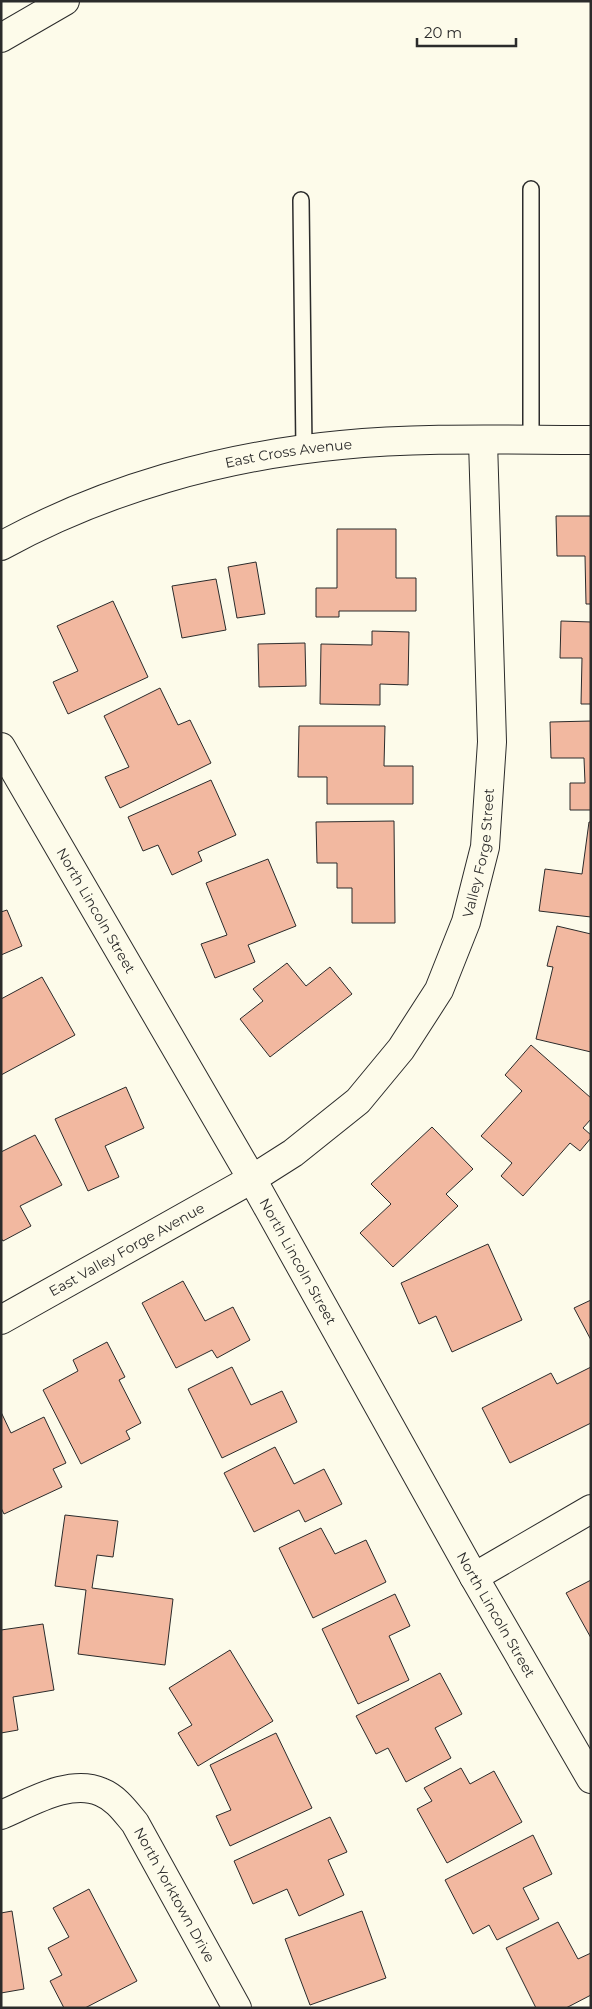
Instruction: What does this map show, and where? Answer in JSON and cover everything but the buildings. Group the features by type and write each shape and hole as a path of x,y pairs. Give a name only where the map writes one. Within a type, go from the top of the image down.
{"street":[{"path":"1,38 66,1"},
{"name":"East Cross Avenue","path":"1,546 95,502 182,474 246,458 340,445 385,442 591,440"},
{"name":"Valley Forge Street","path":"252,1179 293,1153 358,1101 401,1049 439,990 466,922 485,847 492,742 483,441"},
{"name":"North Lincoln Street","path":"1,747 252,1179 474,1577 591,1779"},
{"name":"East Valley Forge Avenue","path":"1,1320 252,1179"},
{"path":"474,1577 591,1509"},
{"name":"North Yorktown Drive","path":"1,1815 61,1791 80,1788 100,1791 120,1804 135,1823 237,2008"}],"lane":[{"path":"531,189 532,440"},
{"path":"301,200 304,450"}]}
